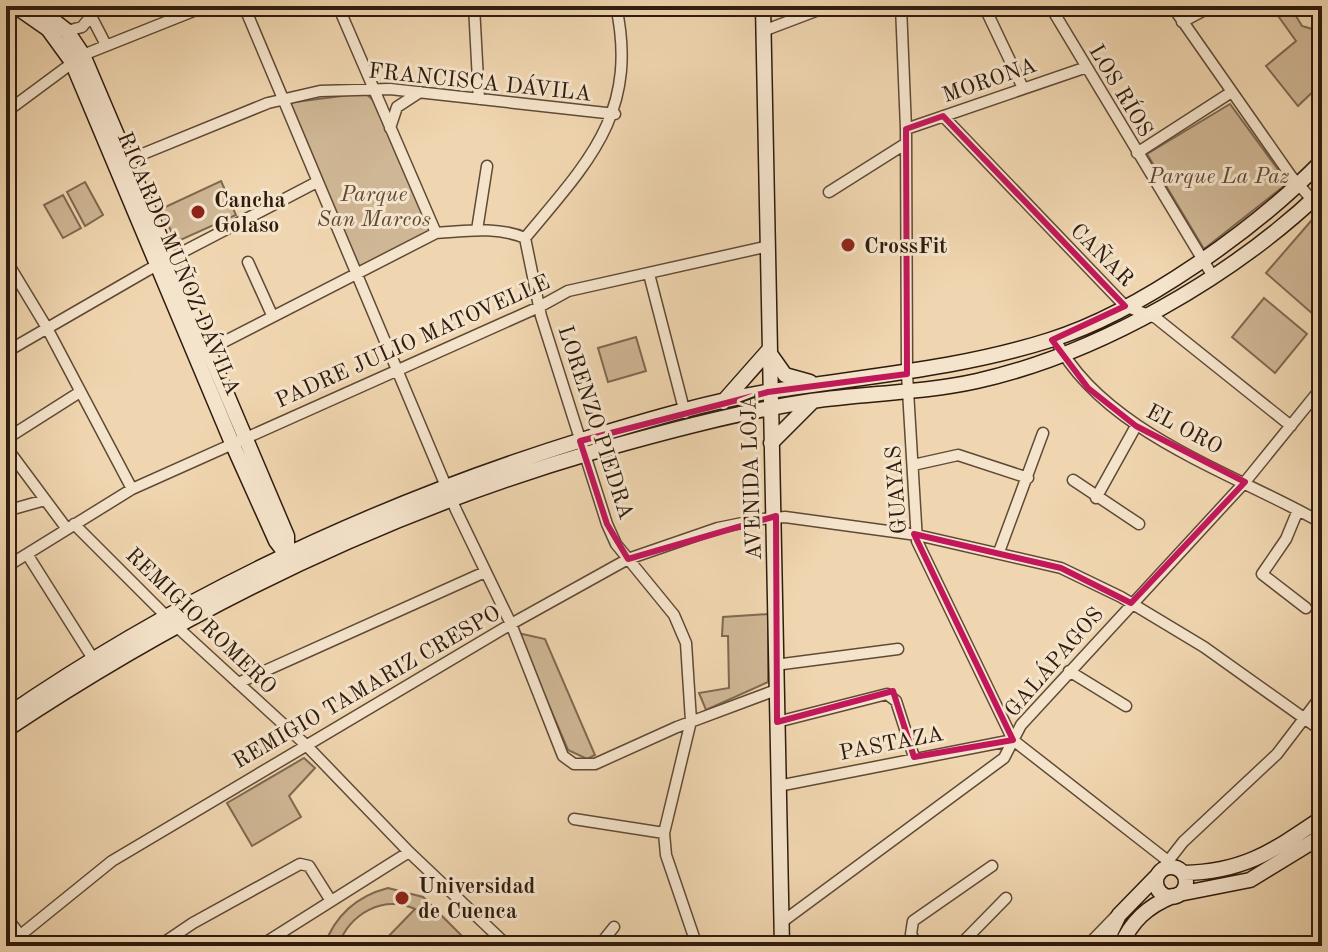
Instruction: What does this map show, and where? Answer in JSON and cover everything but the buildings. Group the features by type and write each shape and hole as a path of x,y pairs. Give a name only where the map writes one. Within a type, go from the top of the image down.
{"main road":[{"name":"RICARDO MUÑOZ DÁVILA","path":"15,6 48,29 78,59"},
{"name":"RICARDO MUÑOZ DÁVILA","path":"35,6 67,31 238,440 287,536 287,553 294,567"},
{"name":"AVENIDA LOJA","path":"763,6 769,246 768,392 775,517 775,665 782,946"},
{"path":"582,448 725,410 768,392 907,374 977,361 1055,339 1125,306 1248,229 1322,161"},
{"path":"6,730 165,615 287,553 450,493 685,413 769,409 977,381 1063,354 1149,313 1212,275 1318,201"},
{"path":"725,410 768,351 785,375 817,384"},
{"path":"725,410 757,423 771,443 814,401"},
{"path":"6,716 96,663 450,493"},
{"path":"1104,946 1129,904 1169,869 1221,871 1259,859 1322,818"},
{"path":"1121,946 1133,923 1150,907 1176,895 1250,880 1322,836"},
{"path":"1169,869 1185,886 1176,895"},
{"path":"1169,869 1159,891 1176,895"}],"street":[{"path":"6,112 78,59 206,6"},
{"path":"244,6 356,276 485,572 511,624 563,756 574,764 595,764 691,721 776,690"},
{"path":"338,6 436,233"},
{"path":"474,6 479,99"},
{"path":"201,354 436,233 477,230 512,233 525,238 584,167 615,114 622,48 616,6"},
{"path":"763,31 829,6"},
{"name":"GUAYAS","path":"901,6 906,129 907,374 917,535 1013,740 1169,869"},
{"path":"984,6 1023,88"},
{"name":"LOS RÍOS","path":"1050,6 1084,68 1212,275"},
{"path":"1172,6 1298,186 1318,201"},
{"path":"1182,22 1212,6"},
{"path":"91,11 106,45"},
{"path":"67,31 82,27 91,11"},
{"name":"MORONA","path":"906,129 1084,68"},
{"name":"FRANCISCA DÁVILA","path":"120,163 282,99 373,88 615,114"},
{"path":"390,128 397,107 421,92"},
{"path":"1137,153 1230,93"},
{"name":"CAÑAR","path":"943,116 1125,306 1149,313 1291,426"},
{"path":"829,192 905,144"},
{"path":"477,230 487,166"},
{"path":"6,352 162,263 317,182"},
{"name":"LORENZO PIEDRA","path":"525,238 539,307 607,524 628,559 682,627 691,721 664,833 666,855 697,946"},
{"name":"PADRE JULIO MATOVELLE","path":"6,567 132,489 539,307 568,291 769,246"},
{"path":"6,260 47,328 132,489"},
{"path":"248,262 272,315"},
{"path":"649,274 685,413"},
{"name":"EL ORO","path":"1055,339 1088,388 1136,426 1322,523"},
{"name":"GALÁPAGOS","path":"782,922 1004,758 1021,725 1245,482 1322,387"},
{"path":"6,439 80,392"},
{"path":"1096,498 1136,426"},
{"path":"999,552 1043,433"},
{"name":"REMIGIO ROMERO","path":"6,447 45,500 70,527 306,745 409,852 508,946"},
{"path":"913,465 958,455 1028,478"},
{"path":"1073,480 1139,524"},
{"path":"6,511 45,500"},
{"path":"1298,510 1286,539 1262,574 1306,608"},
{"name":"REMIGIO TAMARIZ CRESPO","path":"7,946 112,861 511,624 628,559 718,528 775,517 917,535"},
{"path":"917,535 1061,568 1131,603 1305,716 1322,731"},
{"path":"27,554 96,663"},
{"path":"238,683 485,572"},
{"path":"775,665 898,649"},
{"path":"1069,671 1126,706"},
{"path":"777,722 887,694 896,701 914,757"},
{"path":"1169,869 1277,754 1322,695"},
{"name":"PASTAZA","path":"778,786 1013,740"},
{"path":"574,819 664,833"},
{"path":"260,946 409,852"},
{"path":"159,946 193,923 300,864 309,866 331,901"},
{"path":"917,946 911,934 913,921 992,866"},
{"path":"959,946 1006,898"},
{"path":"1087,946 1129,904"},
{"path":"6,917 29,946"},
{"path":"604,946 602,942 614,927"}],"highlighted area":[{"path":"943,116 1125,306 1052,340 1088,388 1136,426 1245,482 1131,603 1061,568 914,534 1013,740 914,757 893,691 777,722 776,516 628,559 607,524 580,441 768,392 907,374 906,129"}],"green space":[{"path":"1271,6 1290,6 1302,26 1312,29 1322,40 1322,83 1298,106 1266,66 1296,41"},
{"name":"Parque San Marcos","path":"365,93 373,100 431,231 356,271 287,103"},
{"name":"Parque La Paz","path":"1230,104 1288,183 1204,249 1147,154"},
{"name":"Cancha Golaso","path":"221,181 236,215 176,242 161,209"},
{"path":"85,182 103,215 85,226 67,192"},
{"path":"63,195 81,228 63,238 44,205"},
{"path":"1311,221 1322,230 1322,322 1266,273"},
{"path":"1264,298 1307,334 1275,373 1232,337"},
{"path":"636,337 646,371 608,382 598,348"},
{"path":"768,614 768,682 706,710 699,693 729,688 728,636 722,636 723,617"},
{"path":"518,633 545,639 595,755 587,759 568,750"},
{"path":"304,758 315,768 289,796 301,817 252,846 227,803"},
{"path":"388,888 423,897 472,946 379,946 415,909 391,904 359,916 343,934 338,946 324,946 334,925 348,909 366,896"}],"place":[{"name":"Cancha Golaso","path":"198,212"},
{"name":"CrossFit","path":"848,245"},
{"name":"Universidad de Cuenca","path":"402,898"}]}
